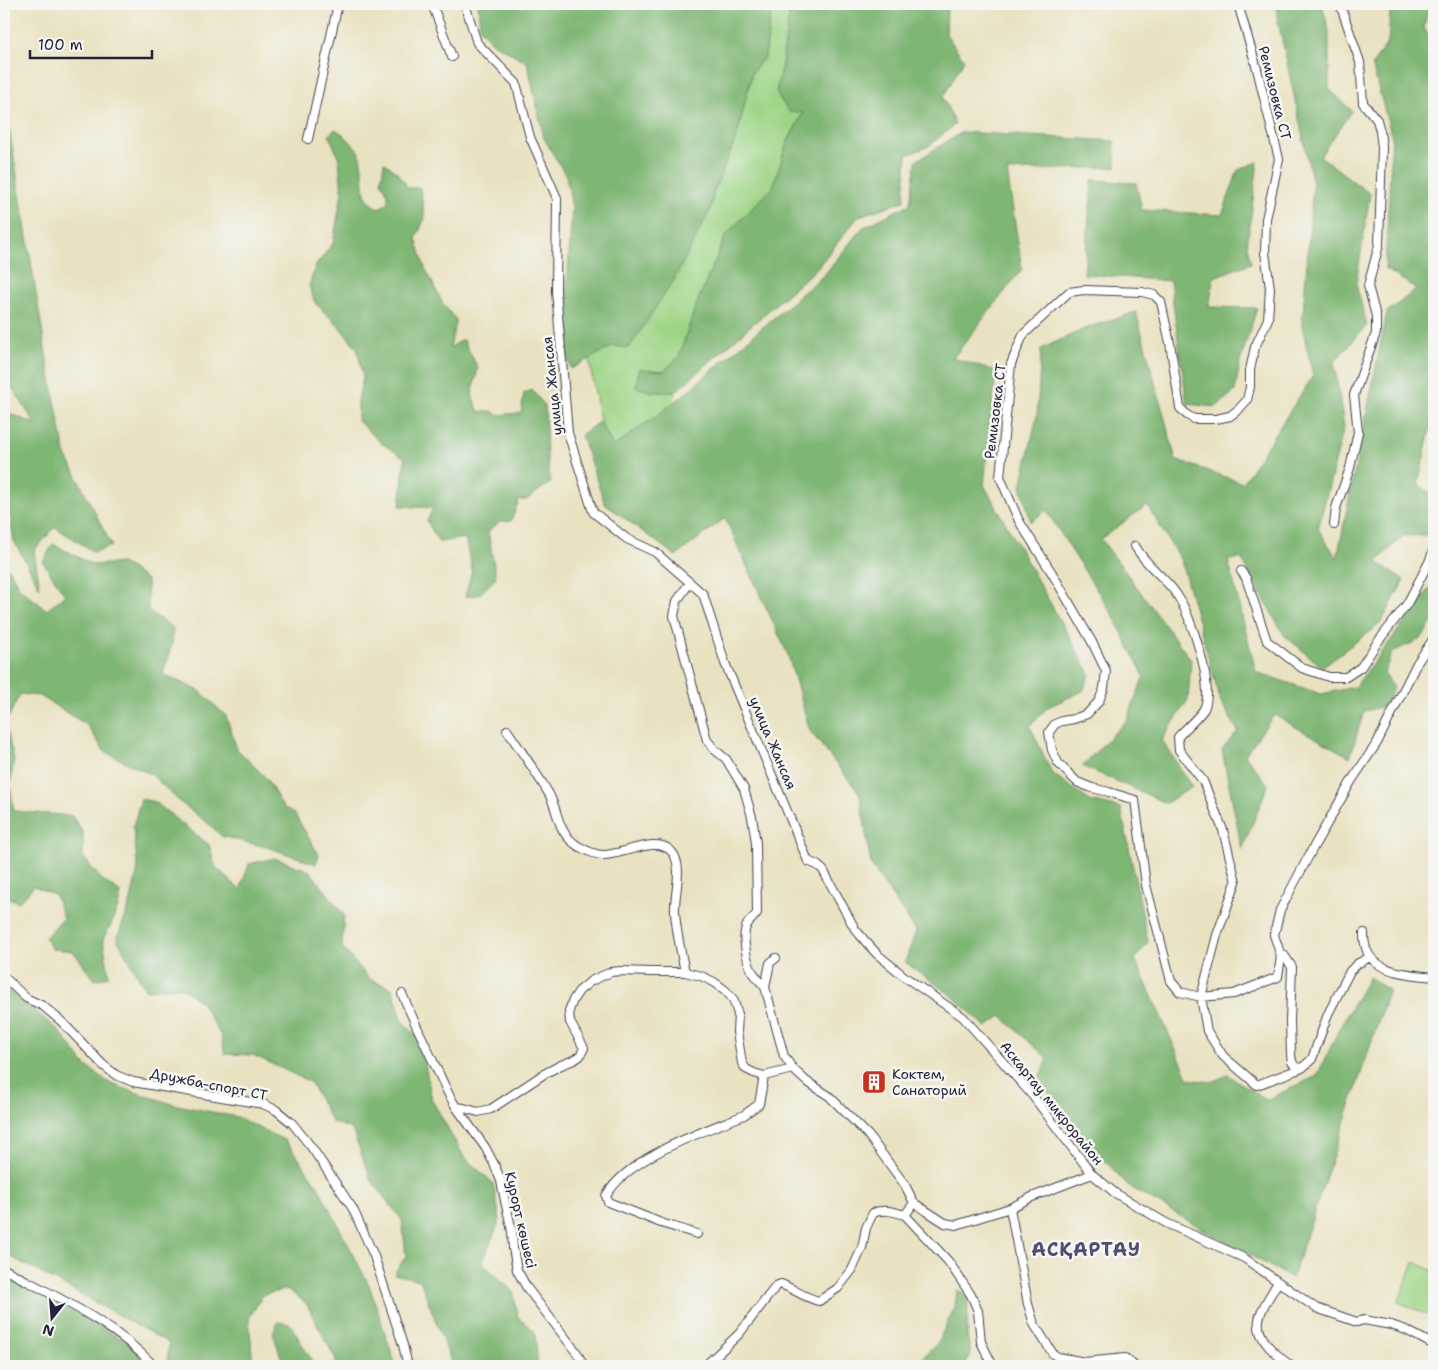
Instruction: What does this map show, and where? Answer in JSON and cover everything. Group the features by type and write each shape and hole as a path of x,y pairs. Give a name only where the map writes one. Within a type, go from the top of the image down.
{"street":[{"path":"308,140 338,4"},
{"path":"432,4 452,57"},
{"name":"улица Жансая","path":"465,4 477,43 516,83 530,137 557,198 556,291 568,433 593,512 627,540 655,552 703,594 725,663 808,860"},
{"name":"Ремизовка СТ","path":"1201,997 1180,992 1171,980 1146,886 1135,800 1076,782 1058,763 1052,750 1049,732 1055,724 1062,720 1074,719 1087,714 1099,701 1104,688 1106,671 1092,642 1018,521 1000,477 1011,364 1023,335 1069,292 1084,290 1142,292 1154,295 1161,302 1170,343 1180,408 1186,415 1194,419 1216,420 1230,416 1247,400 1250,387 1250,370 1255,347 1268,319 1270,288 1266,253 1266,219 1279,159 1257,68 1238,4"},
{"path":"1334,525 1336,508 1350,468 1358,432 1354,395 1376,333 1376,316 1368,286 1379,245 1382,147 1377,120 1363,103 1360,62 1340,4"},
{"path":"1135,546 1142,558 1177,594 1186,610 1197,644 1208,694 1204,709 1178,737 1179,750 1203,781 1223,830 1236,882 1218,935 1201,997 1207,1031 1223,1056 1257,1085 1302,1068 1312,1059 1328,1014 1350,971 1357,964 1370,957"},
{"path":"1241,571 1246,578 1267,641 1302,668 1329,677 1346,677 1361,667 1407,604 1430,560 1434,548"},
{"path":"690,582 677,602 674,616 707,740 726,759 744,789 752,817 756,843 757,913 747,924 744,931 745,949 751,969 765,987"},
{"path":"1201,997 1234,994 1278,977 1281,956 1274,935 1280,910 1352,780 1377,743 1417,663 1434,638"},
{"path":"507,730 549,794 560,827 570,840 589,852 600,855 654,845 667,847 671,850 677,862 678,877 675,913 685,972"},
{"name":"Аскартау микрорайон","path":"808,860 823,870 855,928 877,954 905,977 963,1017 1032,1095 1092,1174 1115,1193 1166,1224 1244,1258 1316,1308 1357,1322 1364,1320 1391,1324 1434,1345"},
{"path":"1364,933 1365,946 1372,961 1393,971 1434,977"},
{"path":"1281,956 1284,955 1292,968 1290,1055 1296,1067 1302,1068"},
{"path":"776,958 770,964 765,987 784,1056 793,1069 806,1081 829,1096 868,1135 904,1185 914,1204 945,1224 956,1225 1010,1208 1032,1196 1092,1174"},
{"path":"456,1107 478,1112 491,1109 544,1074 580,1056 584,1048 570,1022 568,1011 579,991 591,981 611,972 685,972 714,982 733,999 738,1014 742,1063 746,1069 764,1076 793,1069"},
{"name":"Дружба-спорт СТ","path":"4,977 26,998 44,1006 103,1065 116,1075 133,1082 263,1104 276,1110 292,1123 312,1148 353,1209 374,1256 408,1366"},
{"name":"Курорт көшесі","path":"402,994 456,1107 485,1147 498,1172 512,1231 512,1248 517,1270 527,1288 577,1353 584,1366"},
{"path":"697,1234 626,1210 608,1202 606,1196 609,1190 644,1160 672,1145 744,1115 760,1104 764,1076"},
{"path":"905,1215 914,1204"},
{"path":"1010,1208 1028,1304 1034,1324 1053,1354 1058,1357 1085,1362 1125,1358 1135,1366"},
{"path":"705,1366 739,1334 776,1286 781,1284 819,1301 838,1288 852,1270 862,1248 866,1228 873,1213 879,1210 905,1215 948,1261 971,1295 978,1311 981,1342 993,1366"},
{"path":"4,1269 109,1328 142,1353 154,1366"},
{"path":"1278,1282 1258,1322 1260,1332 1266,1343 1291,1366"}],"green space":[{"path":"478,4 772,4 765,56 752,73 737,135 714,191 710,210 674,280 629,348 613,346 571,369 566,354 566,302 572,208 566,176 544,138 527,62 493,43 480,29"},
{"path":"772,4 786,4 790,9 776,93 803,113 787,143 773,187 726,235 695,308 679,357 664,371 639,369 652,392 675,392 674,403 613,447 600,421 589,359 613,346 710,210 714,191 737,135 752,73 765,56"},
{"path":"799,4 947,4 946,34 964,60 943,97 955,124 929,146 907,155 904,201 859,216 816,269 675,392 652,392 636,387 639,369 664,371 679,357 695,308 726,235 773,187 787,143 803,113 789,112 776,93 790,9"},
{"path":"1277,4 1322,4 1329,31 1329,89 1352,111 1320,156 1370,194 1356,284 1367,325 1334,362 1344,427 1318,529 1337,558 1387,312 1417,289 1385,269 1392,137 1372,65 1388,42 1390,12 1365,4 1430,4 1424,27 1434,47 1434,411 1418,484 1434,496 1434,510 1428,535 1403,536 1377,562 1404,580 1381,623 1322,667 1284,635 1241,558 1228,560 1256,672 1321,694 1355,687 1434,583 1434,619 1421,639 1392,652 1384,673 1394,688 1384,706 1364,711 1350,757 1274,715 1245,755 1268,785 1242,850 1222,750 1238,731 1221,702 1181,561 1147,505 1101,539 1191,660 1188,700 1162,740 1192,787 1166,803 1082,766 1127,720 1144,676 1114,617 1046,510 1031,522 1021,486 1037,416 1041,349 1084,329 1136,312 1176,460 1243,483 1313,376 1302,326 1313,184 1277,16"},
{"path":"4,96 46,354 65,453 112,546 94,552 55,527 34,551 40,588 14,541 4,479 4,411 35,424 4,374"},
{"path":"335,129 344,135 359,151 365,195 377,209 388,203 388,194 381,181 384,162 399,174 408,188 420,188 425,218 416,238 425,268 443,304 456,320 450,348 463,339 478,368 472,395 479,412 492,411 497,415 521,413 524,393 532,390 545,406 547,459 551,482 526,500 519,500 511,521 500,522 488,531 496,578 480,594 465,597 472,570 465,538 439,542 427,521 433,508 400,506 405,458 381,443 358,421 358,400 363,378 357,348 334,321 315,303 309,286 315,267 333,243 342,193 339,159 329,135"},
{"path":"962,132 1114,141 1116,167 1007,171 1022,269 953,358 996,371 984,485 1090,674 1083,691 1048,707 1030,726 1052,773 1090,801 1121,808 1148,942 1135,959 1189,1079 1211,1082 1228,1075 1266,1100 1317,1076 1341,1025 1369,977 1389,990 1292,1278 1130,1187 1067,1122 1039,1077 1048,1059 1001,1016 986,1027 950,994 905,962 916,931 871,865 860,794 810,731 788,655 725,518 676,556 605,504 581,435 600,421 613,447 674,403 825,274 862,228 910,204 916,161"},
{"path":"1258,162 1247,245 1251,263 1214,277 1209,307 1257,308 1240,362 1235,391 1216,407 1187,404 1170,281 1084,274 1092,180 1136,183 1142,210 1222,215 1238,170"},
{"path":"53,544 93,565 122,563 147,580 148,611 173,628 172,644 163,674 200,691 226,716 237,749 266,778 283,807 294,813 319,855 316,864 270,848 221,836 209,824 180,802 152,775 105,752 87,725 40,696 20,694 5,724 14,760 10,786 14,811 72,816 83,833 83,857 102,880 121,893 118,907 103,939 109,976 95,980 73,951 52,949 45,938 63,918 55,895 34,886 19,902 4,896 4,561 20,589 47,610 65,595 43,562"},
{"path":"141,799 155,802 209,845 215,866 240,890 249,864 275,858 310,871 344,915 342,947 369,979 392,988 403,1022 420,1039 432,1100 464,1157 493,1183 500,1219 482,1263 513,1291 518,1317 535,1332 538,1366 453,1366 420,1280 394,1274 406,1256 402,1220 371,1180 352,1129 332,1122 310,1082 253,1055 225,1054 221,1036 201,1002 181,987 146,990 117,939 131,900 138,869 133,826"},
{"path":"4,984 61,1033 85,1065 111,1084 172,1104 237,1117 286,1141 318,1186 369,1285 396,1366 337,1366 335,1358 306,1303 287,1289 263,1295 249,1318 253,1366 170,1366 167,1362 169,1343 4,1253"},
{"path":"1414,1262 1434,1271 1434,1317 1398,1302"},
{"path":"4,1273 127,1342 149,1366 4,1366"},
{"path":"957,1290 965,1294 968,1303 967,1335 971,1355 964,1366 916,1366 937,1344 955,1307"},
{"path":"278,1322 290,1324 315,1366 284,1366 273,1333"}],"place":[{"name":"Коктем, Санаторий","path":"874,1082"}],"district":[{"name":"АСҚАРТАУ","path":"1086,1249"}]}
